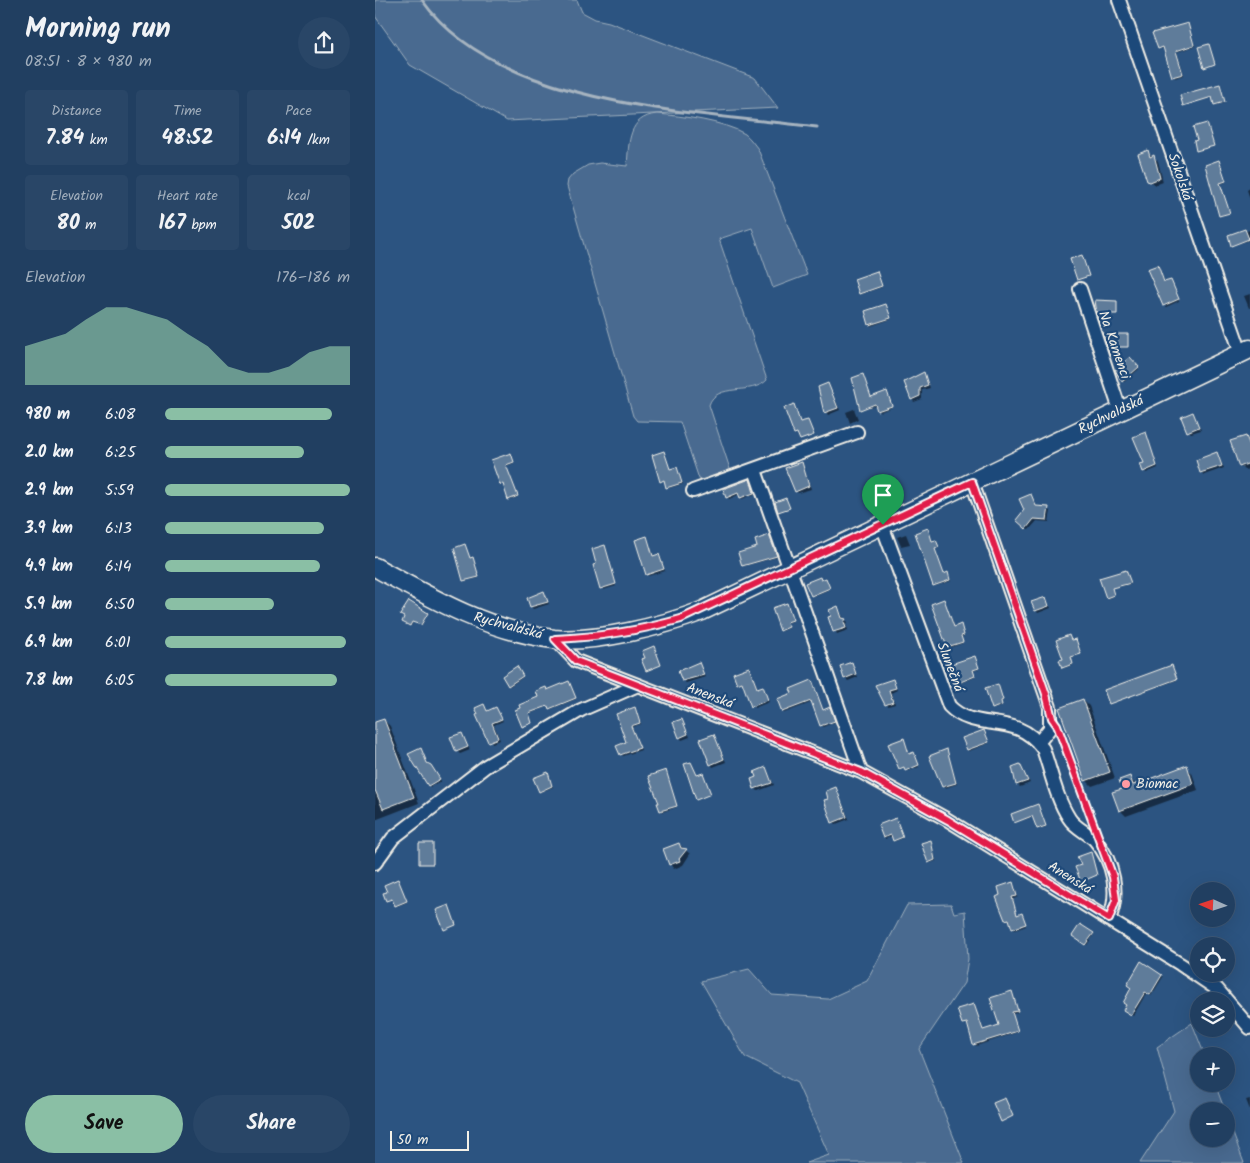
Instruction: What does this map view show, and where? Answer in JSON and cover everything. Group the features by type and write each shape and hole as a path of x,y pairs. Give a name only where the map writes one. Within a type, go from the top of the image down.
{"street":[{"name":"Sokolská","path":"1119,0 1246,355"},
{"name":"Na Kamenci","path":"1080,289 1121,410"},
{"name":"Rychvaldská","path":"375,567 464,614 488,623 555,639 589,637 655,627 702,611 1121,410 1246,355"},
{"path":"693,491 857,432"},
{"path":"755,470 861,772"},
{"path":"972,482 1046,694 1052,718 1050,728 1038,743"},
{"name":"Slunečná","path":"883,525 949,706 957,714 968,718 1020,729 1030,734 1043,749 1069,820 1094,839 1101,848 1116,888 1116,900 1109,919"},
{"name":"Anenská","path":"555,639 576,661 828,757 861,772 948,820 1109,919 1217,990 1250,1028"},
{"path":"375,863 393,838 486,766 581,710 637,685"}],"path":[{"path":"1052,718 1057,725 1101,848"}],"shaded area":[{"path":"375,0 577,0 582,12 595,19 609,22 755,78 778,108 507,121 410,65 375,16"},
{"path":"657,114 714,122 736,129 749,137 758,149 807,275 773,288 752,228 719,239 767,380 753,387 726,391 713,398 709,405 730,473 707,481 699,479 680,422 637,421 633,416 567,186 568,180 573,174 588,165 600,163 627,166 628,148 635,125 647,116"},
{"path":"951,904 954,913 965,911 968,959 964,983 919,1049 964,1163 806,1163 829,1155 797,1083 745,1057 701,981 749,969 772,995 828,999 867,981 907,905"},
{"path":"1190,1024 1190,1037 1198,1037 1201,1047 1190,1047 1190,1092 1218,1092 1222,1102 1190,1102 1190,1147 1235,1147 1235,1139 1244,1163 1140,1163 1174,1111 1157,1047"}],"building":[{"path":"1188,23 1194,45 1176,51 1183,74 1172,77 1163,47 1158,49 1152,33"},
{"path":"1209,44 1215,64 1204,68 1198,47"},
{"path":"1220,84 1225,102 1214,105 1212,97 1183,106 1180,95"},
{"path":"1207,123 1214,146 1196,151 1194,141 1197,140 1193,127"},
{"path":"1148,150 1150,157 1154,155 1160,178 1150,182 1147,181 1138,154"},
{"path":"1219,160 1226,181 1220,183 1230,213 1219,216 1205,165"},
{"path":"1245,229 1249,239 1231,246 1228,235"},
{"path":"1082,255 1089,276 1077,280 1070,259"},
{"path":"1158,265 1164,282 1171,280 1179,299 1163,306 1147,269"},
{"path":"877,271 882,286 859,294 854,279"},
{"path":"1095,300 1117,301 1117,314 1097,314"},
{"path":"886,304 891,318 869,325 865,311"},
{"path":"1105,334 1128,334 1128,347 1108,347"},
{"path":"1130,357 1139,367 1122,382 1115,370"},
{"path":"924,372 928,385 920,388 920,396 911,400 904,382"},
{"path":"863,374 871,397 887,391 892,406 877,411 875,404 860,410 852,378"},
{"path":"828,383 838,408 824,413 818,387"},
{"path":"794,404 800,422 808,420 814,435 800,440 797,433 794,434 784,408"},
{"path":"1193,412 1199,427 1187,432 1181,417"},
{"path":"1146,432 1157,466 1143,472 1140,464 1144,463 1133,437"},
{"path":"1246,436 1250,446 1250,463 1239,467 1230,441"},
{"path":"664,451 670,469 677,467 682,483 666,488 664,480 660,482 652,455"},
{"path":"1217,452 1222,466 1200,473 1196,460"},
{"path":"511,453 514,462 506,465 518,496 508,500 503,484 500,485 491,460"},
{"path":"802,462 809,486 795,492 785,468"},
{"path":"750,479 754,493 740,498 738,493 726,498 723,489"},
{"path":"1031,494 1036,506 1049,507 1047,520 1034,519 1026,529 1016,520 1024,510 1019,499"},
{"path":"786,498 790,508 778,512 775,502"},
{"path":"928,528 932,541 936,540 939,547 935,549 944,574 948,572 950,580 933,586 915,533"},
{"path":"769,535 777,556 742,566 738,553 757,547 755,540"},
{"path":"647,536 653,556 659,554 664,569 646,575 635,540"},
{"path":"465,544 470,558 473,557 479,577 463,581 454,548"},
{"path":"605,545 616,584 600,589 593,565 596,564 592,549"},
{"path":"1126,570 1131,583 1112,588 1114,595 1106,598 1099,578"},
{"path":"820,577 821,580 826,578 830,588 811,596 805,583"},
{"path":"544,591 548,602 530,607 527,598"},
{"path":"1046,597 1049,606 1035,611 1031,602"},
{"path":"944,599 954,627 961,624 964,635 961,636 963,642 947,647 931,604"},
{"path":"409,601 428,613 421,625 412,622 410,626 402,622 404,617 400,615"},
{"path":"787,603 793,620 787,622 789,627 780,631 772,608"},
{"path":"838,606 842,618 846,619 844,622 846,628 833,632 828,617 831,616 829,610"},
{"path":"1069,635 1071,640 1076,639 1081,654 1071,657 1073,664 1062,668 1059,660 1063,659 1056,640"},
{"path":"654,646 661,665 646,671 641,659 645,658 642,651"},
{"path":"975,656 979,668 973,670 975,676 958,683 948,665"},
{"path":"699,662 704,675 682,681 678,671"},
{"path":"852,662 856,674 844,679 840,666"},
{"path":"1172,665 1177,679 1109,704 1104,690"},
{"path":"517,666 523,676 508,686 502,676"},
{"path":"749,667 757,688 763,686 768,700 751,707 742,682 737,684 733,673"},
{"path":"893,679 896,688 889,690 893,702 885,705 875,685"},
{"path":"812,680 823,710 830,707 835,721 820,726 811,701 782,712 777,699 792,693 790,689"},
{"path":"569,681 576,698 549,709 548,706 529,713 532,723 522,727 515,710 520,708 519,705 538,697 536,691 546,687 547,690"},
{"path":"998,684 1003,700 1001,701 1002,705 992,709 985,688"},
{"path":"1083,699 1110,772 1085,781 1059,708"},
{"path":"484,704 487,711 496,707 502,719 492,723 498,738 488,742 476,715 478,714 475,708"},
{"path":"635,707 640,723 631,726 640,748 620,755 616,746 626,742 616,714"},
{"path":"384,719 414,797 383,809 375,790 375,722"},
{"path":"682,719 688,734 679,738 673,722"},
{"path":"984,730 989,742 967,750 962,738"},
{"path":"462,733 468,747 456,752 450,737"},
{"path":"714,734 724,759 710,765 700,739"},
{"path":"904,738 909,754 914,752 919,765 905,771 904,767 899,769 888,744"},
{"path":"421,748 427,763 431,765 440,779 428,786 408,754"},
{"path":"947,749 956,783 942,787 929,756"},
{"path":"691,762 697,775 703,773 711,794 696,800 684,764"},
{"path":"1020,764 1028,781 1016,785 1012,767"},
{"path":"1187,765 1193,784 1119,811 1112,792 1122,789 1119,780 1130,776 1133,785"},
{"path":"766,767 772,783 754,789 751,779 756,777 754,772"},
{"path":"666,770 677,806 660,811 657,803 659,803 648,776"},
{"path":"548,772 552,786 539,792 533,778"},
{"path":"836,787 847,817 832,823 824,800 828,799 826,791"},
{"path":"1038,804 1046,826 1037,829 1032,816 1014,823 1011,814"},
{"path":"896,818 903,837 893,841 891,835 883,838 878,825"},
{"path":"931,840 935,860 928,863 921,843"},
{"path":"419,843 433,843 433,864 419,864"},
{"path":"679,843 681,848 687,849 679,859 680,861 669,865 663,849"},
{"path":"1091,852 1097,875 1081,882 1075,867 1081,865 1077,857"},
{"path":"398,879 407,901 395,906 392,899 386,901 383,893 387,892 384,885"},
{"path":"1013,882 1017,896 1012,897 1017,915 1022,913 1026,924 1012,929 1009,919 1005,920 996,897 1000,895 998,887"},
{"path":"449,905 456,925 444,930 436,910"},
{"path":"1080,924 1094,933 1085,945 1072,936"},
{"path":"1141,961 1162,975 1150,995 1145,992 1131,1015 1123,1010 1126,1005 1123,1003 1131,988 1127,985"},
{"path":"1012,991 1018,1011 1012,1012 1018,1031 973,1045 967,1023 962,1024 957,1009 974,1004 983,1030 999,1025 990,998"},
{"path":"1005,1098 1013,1116 1001,1122 993,1103"}],"waterway":[{"path":"422,0 456,36 499,63 549,84 603,98 659,109 817,127"}],"place":[{"name":"Biomac","path":"1126,784"}],"route":[{"path":"972,482 1046,694 1052,718 1057,725 1113,877 1116,888 1116,900 1109,919 948,820 861,772 828,757 576,661 555,639 589,637 655,627 681,619 702,611 883,525 972,482"}]}
